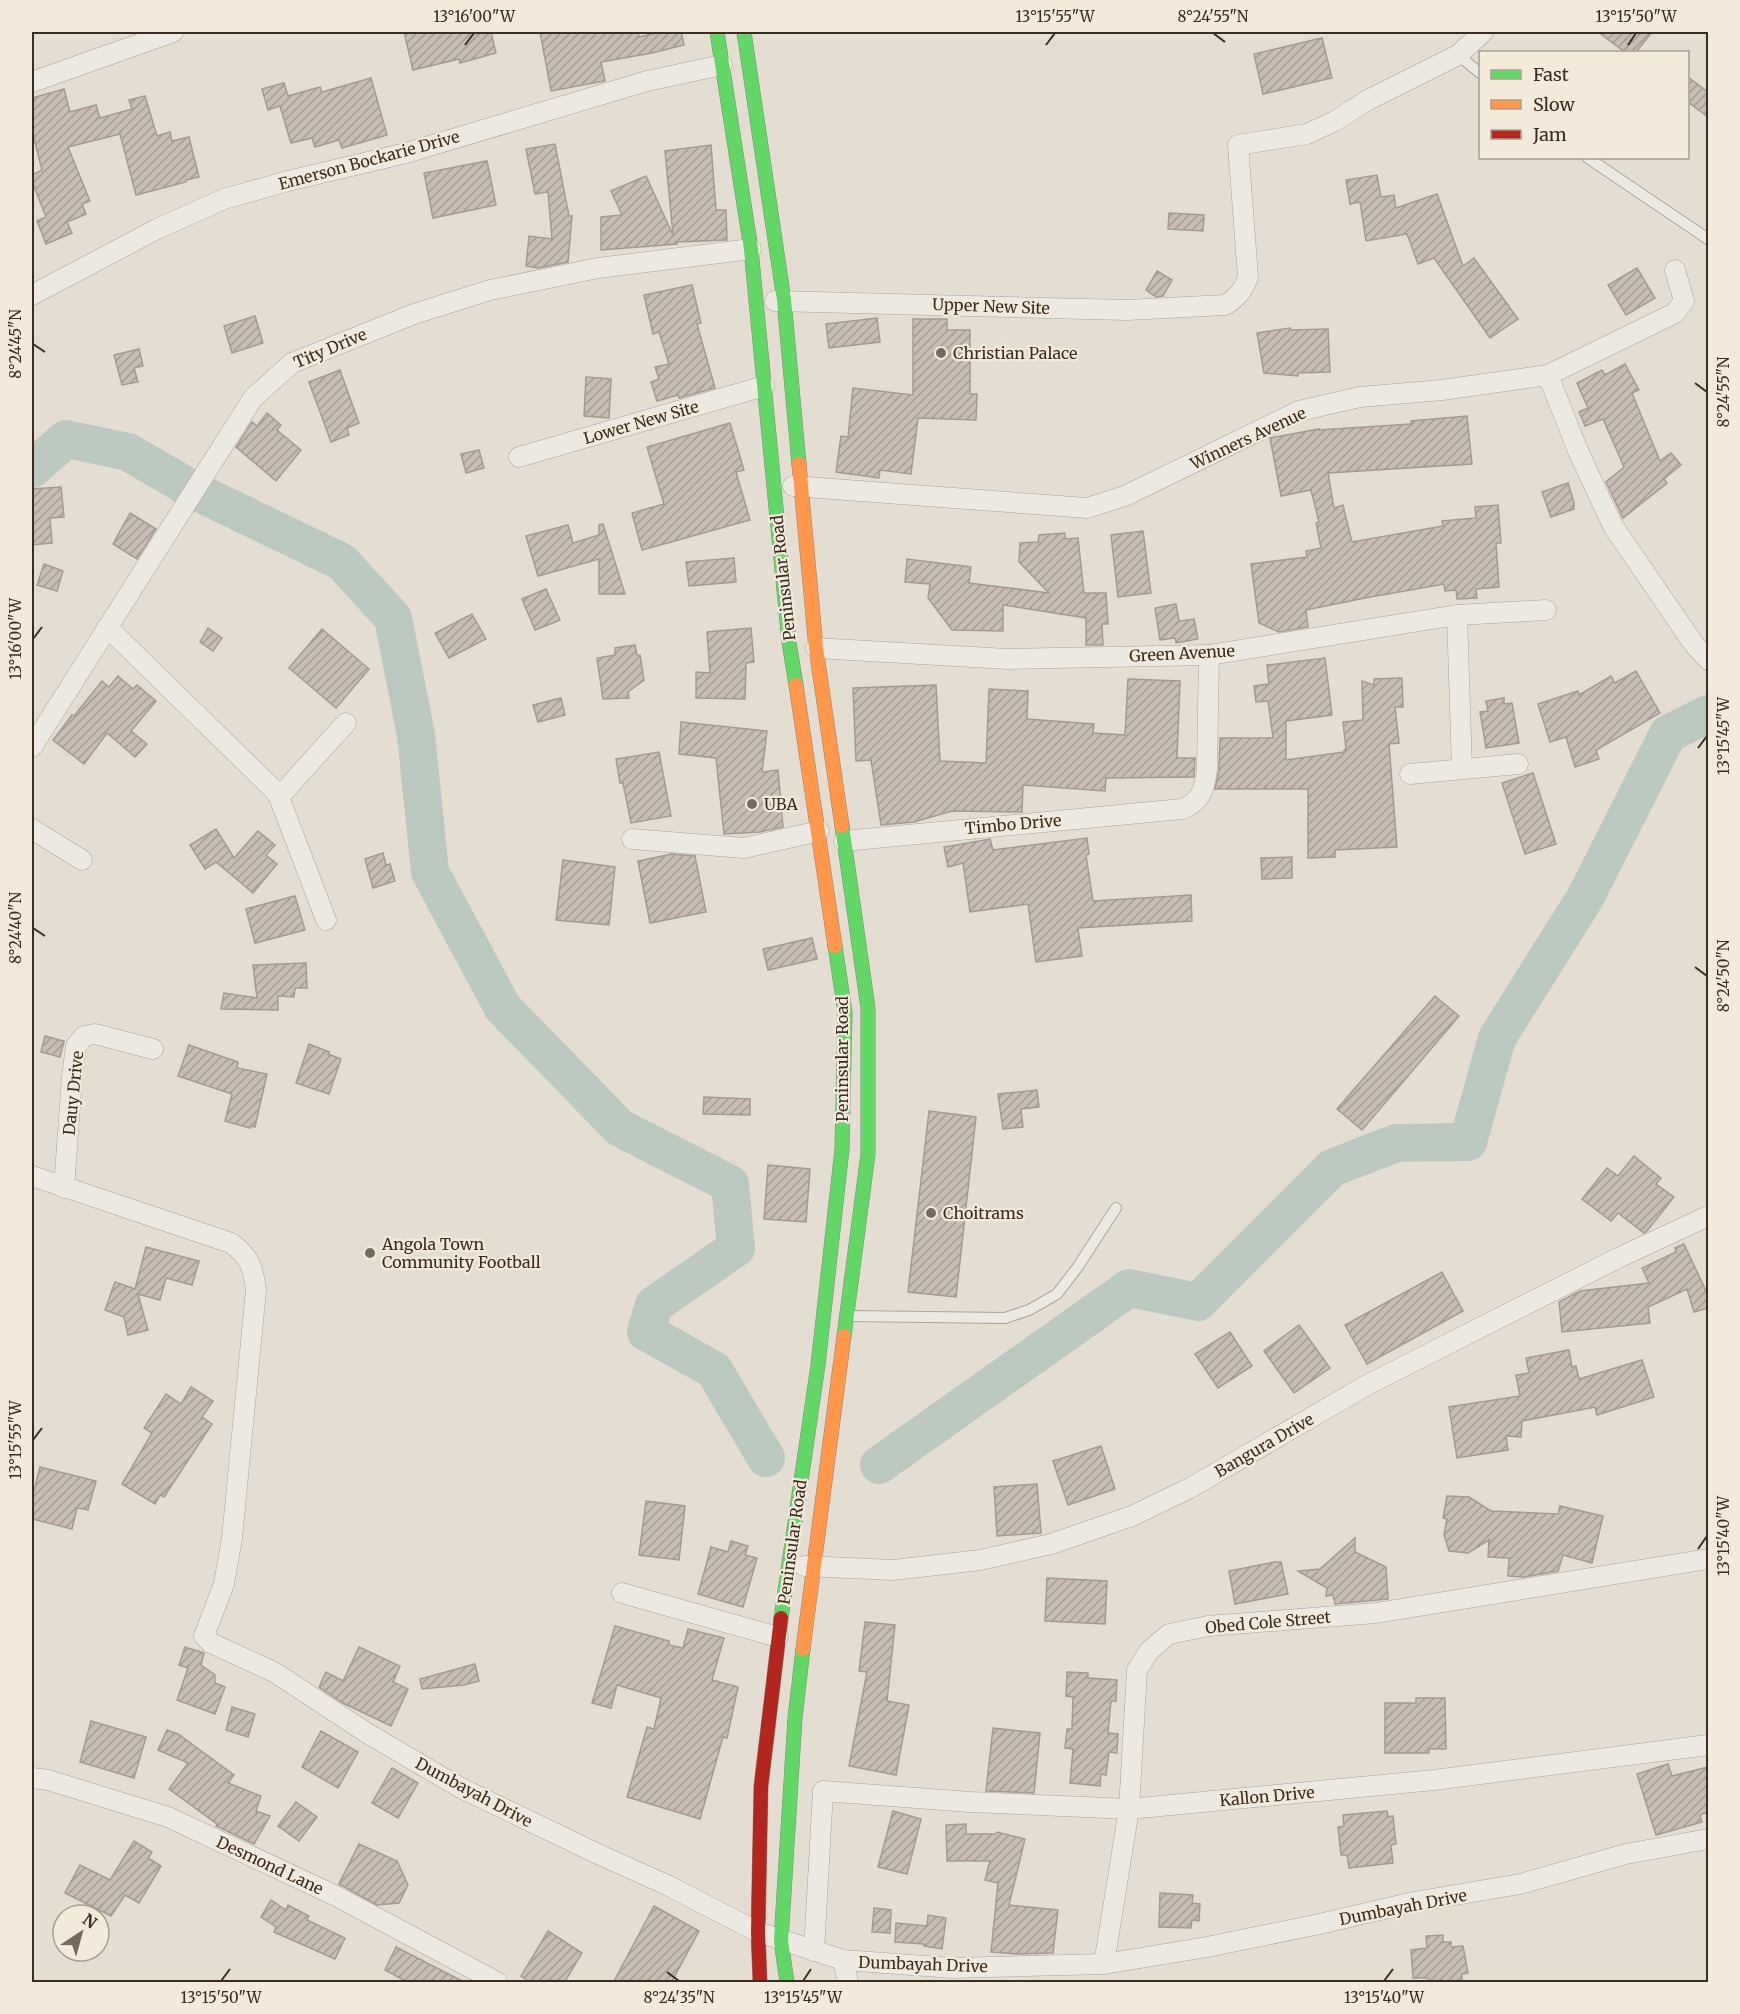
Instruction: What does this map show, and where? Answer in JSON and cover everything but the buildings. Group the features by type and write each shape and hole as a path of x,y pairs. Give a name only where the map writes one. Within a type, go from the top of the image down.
{"main road":[{"name":"Peninsular Road","path":"717,32 751,249 789,642 845,1012 842,1149 818,1365 778,1637 761,1786 758,1932 760,1983"},
{"name":"Peninsular Road","path":"744,32 784,300 816,648 868,1008 868,1154 795,1718 781,1941 787,1983"}],"street":[{"path":"32,82 173,32"},
{"path":"1458,55 1483,32"},
{"name":"Upper New Site","path":"757,303 784,300 1127,310 1225,305 1238,297 1248,277 1239,144 1307,134 1335,121 1368,100 1458,55"},
{"name":"Emerson Bockarie Drive","path":"32,295 157,229 224,199 406,153 647,81 722,64"},
{"name":"Tity Drive","path":"32,747 253,398 292,363 414,314 490,290 598,268 751,249"},
{"name":"Winners Avenue","path":"774,487 802,486 1045,507 1087,508 1125,496 1299,411 1360,397 1442,390 1548,375 1675,313 1684,301 1675,270"},
{"path":"1548,375 1578,451 1613,526 1693,643 1708,660"},
{"name":"Lower New Site","path":"519,457 764,386"},
{"name":"Green Avenue","path":"816,648 1007,659 1209,655 1457,615 1546,610"},
{"path":"1457,615 1462,769"},
{"path":"107,627 279,797 326,920"},
{"name":"Timbo Drive","path":"844,841 1182,809 1192,805 1205,786 1208,769 1209,655"},
{"path":"279,797 346,723"},
{"path":"1410,774 1518,764"},
{"path":"32,829 82,860"},
{"path":"632,839 744,848 819,831"},
{"name":"Dauy Drive","path":"64,1188 76,1046 84,1036 95,1034 153,1049"},
{"path":"32,1176 64,1188"},
{"name":"Dumbayah Drive","path":"64,1188 231,1243 243,1252 253,1268 256,1290 232,1538 224,1584 204,1636 219,1648 274,1672 367,1733 459,1787 667,1885 758,1932 843,1960 953,1968 1104,1964 1207,1947 1414,1902 1520,1884 1626,1854 1708,1839"},
{"name":"Bangura Drive","path":"789,1565 893,1570 980,1560 1051,1544 1132,1516 1190,1488 1367,1385 1618,1258 1708,1216"},
{"name":"Obed Cole Street","path":"1104,1964 1129,1809 1137,1670 1149,1651 1169,1635 1208,1626 1376,1613 1708,1559"},
{"path":"622,1593 778,1637"},
{"name":"Kallon Drive","path":"814,1951 823,1791 970,1802 1129,1809 1434,1780 1708,1745"},
{"name":"Desmond Lane","path":"32,1778 48,1780 168,1817 336,1896 497,1983"},
{"path":"843,1960 848,1983"}],"lane":[{"path":"1458,55 1479,72"},
{"path":"1589,159 1708,239"},
{"path":"847,1316 1005,1318 1029,1310 1057,1294 1116,1208"}],"waterway":[{"path":"32,469 66,439 128,452 195,491 342,562 393,618 416,735 430,872 503,1008 620,1128 730,1184 736,1248 654,1305 646,1332 714,1370 766,1458"},
{"path":"879,1465 1129,1288 1198,1302 1332,1168 1396,1143 1468,1142 1497,1038 1585,898 1668,734 1708,714"}],"traffic: fast":[{"path":"717,32 751,249 789,642 796,685"},
{"path":"744,32 784,300 799,464"},
{"path":"842,826 868,1008 868,1154 844,1336"},
{"path":"781,1618 818,1365 842,1149 845,1012 835,946"},
{"path":"787,1982 781,1941 795,1718 803,1649"}],"traffic: slow":[{"path":"799,464 816,648 842,826"},
{"path":"796,685 835,946"},
{"path":"803,1649 844,1336"}],"traffic: jam":[{"path":"760,1982 758,1932 761,1786 781,1618"}],"place":[{"name":"Christian Palace","path":"941,353"},
{"name":"UBA","path":"752,804"},
{"name":"Choitrams","path":"931,1213"},
{"name":"Angola Town Community Football","path":"370,1253"}]}
